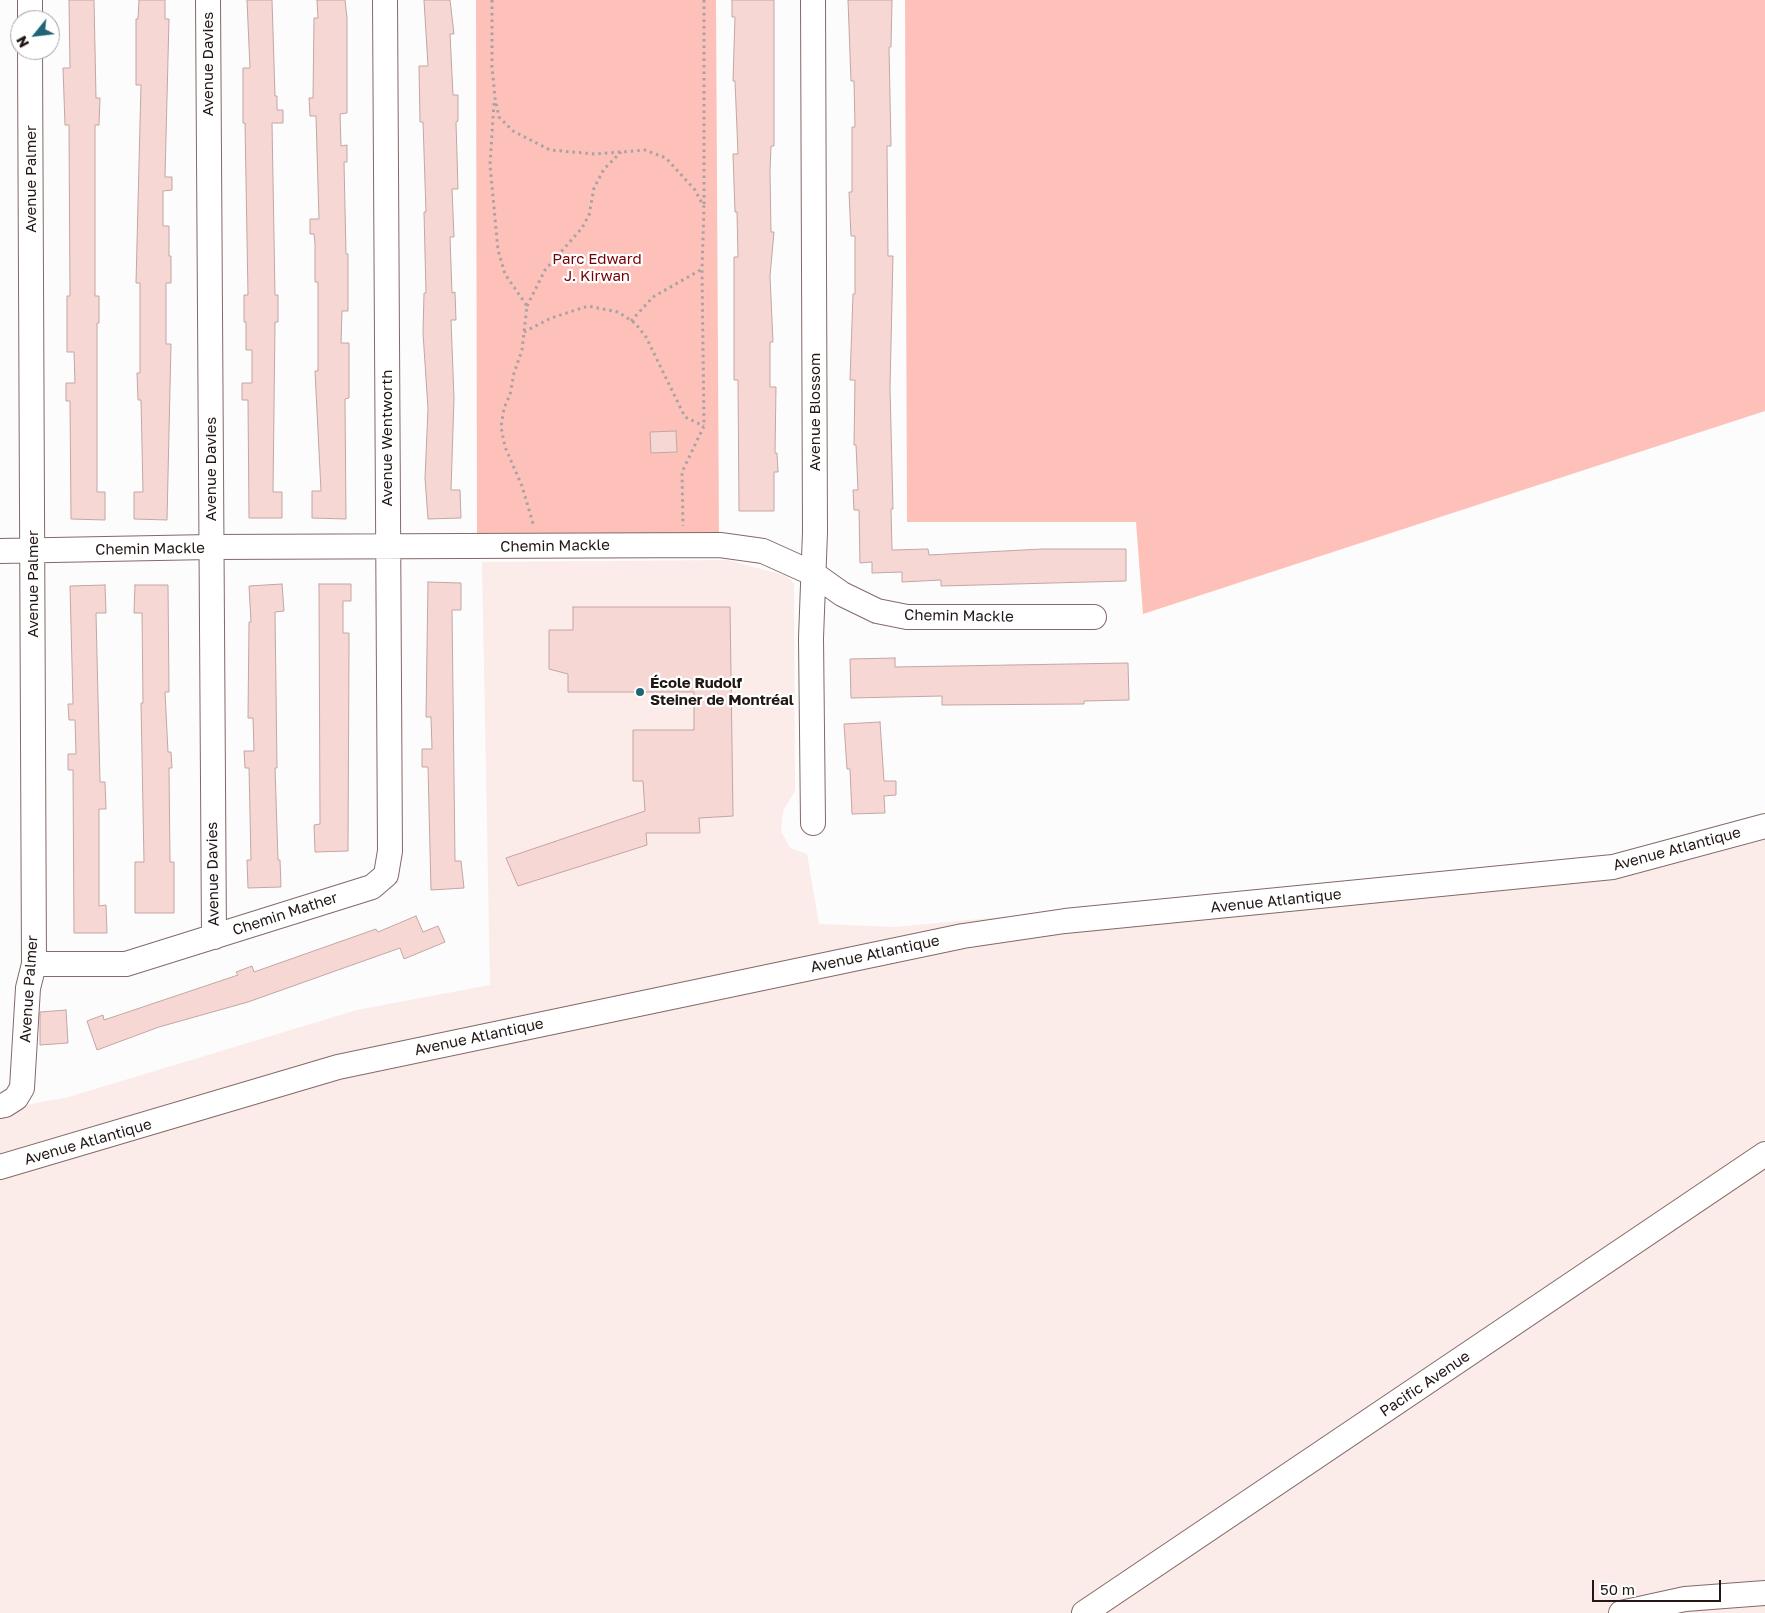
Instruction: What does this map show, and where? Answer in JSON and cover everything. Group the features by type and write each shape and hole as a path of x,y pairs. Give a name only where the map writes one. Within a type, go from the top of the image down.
{"street":[{"name":"Avenue Davies","path":"208,0 210,547 214,937"},
{"name":"Avenue Wentworth","path":"385,0 390,851 386,875"},
{"name":"Avenue Blossom","path":"812,823 811,638 814,574 813,0"},
{"name":"Avenue Palmer","path":"0,1106 16,1098 22,1088 28,988 34,964 30,60"},
{"name":"Chemin Mackle","path":"0,551 210,547 720,545 763,551 814,574 842,594 877,611 907,617 1094,617"},
{"name":"Avenue Atlantique","path":"0,1167 338,1067 963,936 1065,922 1613,868 1765,826"},
{"name":"Chemin Mather","path":"34,964 126,964 372,887 386,875"},
{"name":"Pacific Avenue","path":"1084,1613 1765,1154"},
{"path":"1621,1613 1685,1599 1765,1593"}],"path":[{"path":"492,0 492,68 495,98 499,117 512,132 550,150 595,154 645,150 666,158 695,190 704,207"},
{"path":"683,544 682,472 704,426 702,269 704,207 704,0"},
{"path":"495,98 490,165 498,250 505,274 527,306"},
{"path":"540,546 522,486 505,447 501,427 504,408 510,395 514,373 522,350 527,306 545,270 582,228 589,215 594,188 604,169 621,152"},
{"path":"631,321 653,297 702,269"},
{"path":"524,332 551,318 588,306 618,312 631,321 646,338 685,417 704,426"}],"shaded area":[{"path":"728,560 787,576 794,584 795,791 783,811 781,831 790,848 807,854 819,924 895,927 1611,859 1765,815 1765,1613 0,1613 0,1114 6,1115 30,1104 65,1098 357,1010 490,985 482,562"}],"green space":[{"name":"Parc Edward J. Kirwan","path":"476,0 716,0 719,535 477,538"},
{"path":"905,0 1765,0 1765,411 1143,614 1136,522 907,522"}],"building":[{"path":"69,0 94,0 96,98 100,98 99,125 95,125 95,296 99,296 99,323 97,323 97,492 105,492 105,520 71,519 70,401 66,401 66,383 75,383 74,352 67,352 67,296 70,296 69,125 65,125 63,68 70,68"},
{"path":"139,0 165,0 165,19 169,19 165,177 172,177 172,190 163,191 163,226 169,226 169,256 171,256 171,283 166,283 166,344 171,344 167,520 134,519 134,492 143,492 141,400 138,400 137,373 140,373 140,283 136,283 141,85 136,85 136,19 138,19"},
{"path":"247,0 272,0 275,96 277,96 277,110 283,110 283,123 272,123 275,295 278,295 278,322 275,322 273,492 282,492 282,518 249,518 248,400 242,400 242,383 252,383 252,350 246,350 246,322 244,322 244,295 248,295 245,123 243,123 243,68 250,68"},
{"path":"317,0 345,0 347,18 347,113 340,114 341,146 347,145 347,162 344,162 346,254 348,254 348,311 342,311 341,343 349,343 349,398 345,399 346,519 312,518 312,491 321,491 315,371 318,371 318,282 315,282 314,234 310,234 310,219 319,219 316,116 310,116 309,98 313,98 314,18 318,18"},
{"path":"424,0 450,0 454,34 450,34 453,95 458,95 458,121 456,122 458,189 452,189 454,237 450,237 452,293 455,292 456,320 451,320 454,398 451,490 460,490 461,518 428,519 425,478 428,409 423,333 424,293 426,293 424,212 426,212 423,122 420,122 419,66 428,66"},
{"path":"732,0 774,0 774,146 771,146 770,172 771,232 774,232 770,276 773,342 770,342 770,387 776,387 775,453 777,453 778,472 774,472 774,511 739,511 738,380 734,380 734,257 738,257 733,154 738,154 735,81 733,81 735,17 732,17"},
{"path":"848,0 892,0 891,47 889,47 891,146 887,146 888,256 893,256 890,387 893,509 891,509 892,550 928,549 929,555 1042,549 1126,549 1126,581 941,586 941,580 902,582 902,572 872,573 872,562 860,563 859,510 854,510 853,490 858,490 856,445 854,445 855,380 850,380 853,294 855,294 855,236 851,236 849,192 852,192 852,127 855,127 854,81 851,81"},
{"path":"676,431 677,452 651,453 650,432"},
{"path":"428,582 461,583 461,610 452,610 455,861 461,861 464,888 431,890 428,767 422,767 422,749 432,749 431,717 426,717"},
{"path":"282,584 284,611 275,612 277,768 275,768 278,860 280,860 281,887 248,888 247,860 251,860 249,768 245,768 244,751 254,751 253,718 248,718 249,622 251,622 249,586"},
{"path":"319,584 351,584 351,601 343,601 343,633 349,633 348,851 315,852 314,825 320,824"},
{"path":"105,585 106,613 96,613 100,782 105,782 106,809 99,809 99,906 106,905 107,933 74,933 73,770 68,770 68,754 76,754 75,720 69,720 68,704 73,704 70,586"},
{"path":"135,585 168,585 169,692 165,692 168,752 171,752 172,768 169,768 170,862 174,862 174,913 135,913 135,862 144,862 141,703 143,703 142,613 134,613"},
{"path":"573,607 730,607 733,816 699,818 700,833 646,833 647,845 518,886 506,858 645,811 643,781 633,781 633,730 694,730 694,692 568,692 568,674 549,669 549,630 573,630"},
{"path":"895,658 895,667 1128,663 1129,700 1084,701 1084,704 942,705 942,696 851,698 850,659"},
{"path":"880,722 884,781 896,781 896,795 884,796 885,813 852,814 850,769 847,769 844,724"},
{"path":"416,916 423,932 438,926 445,942 404,959 400,948 248,1002 159,1027 97,1050 87,1021 103,1015 104,1020 238,975 236,972 252,966 254,972 376,929 378,932"},
{"path":"66,1010 68,1043 40,1045 40,1012"}],"place":[{"name":"École Rudolf Steiner de Montréal","path":"640,692"}]}
